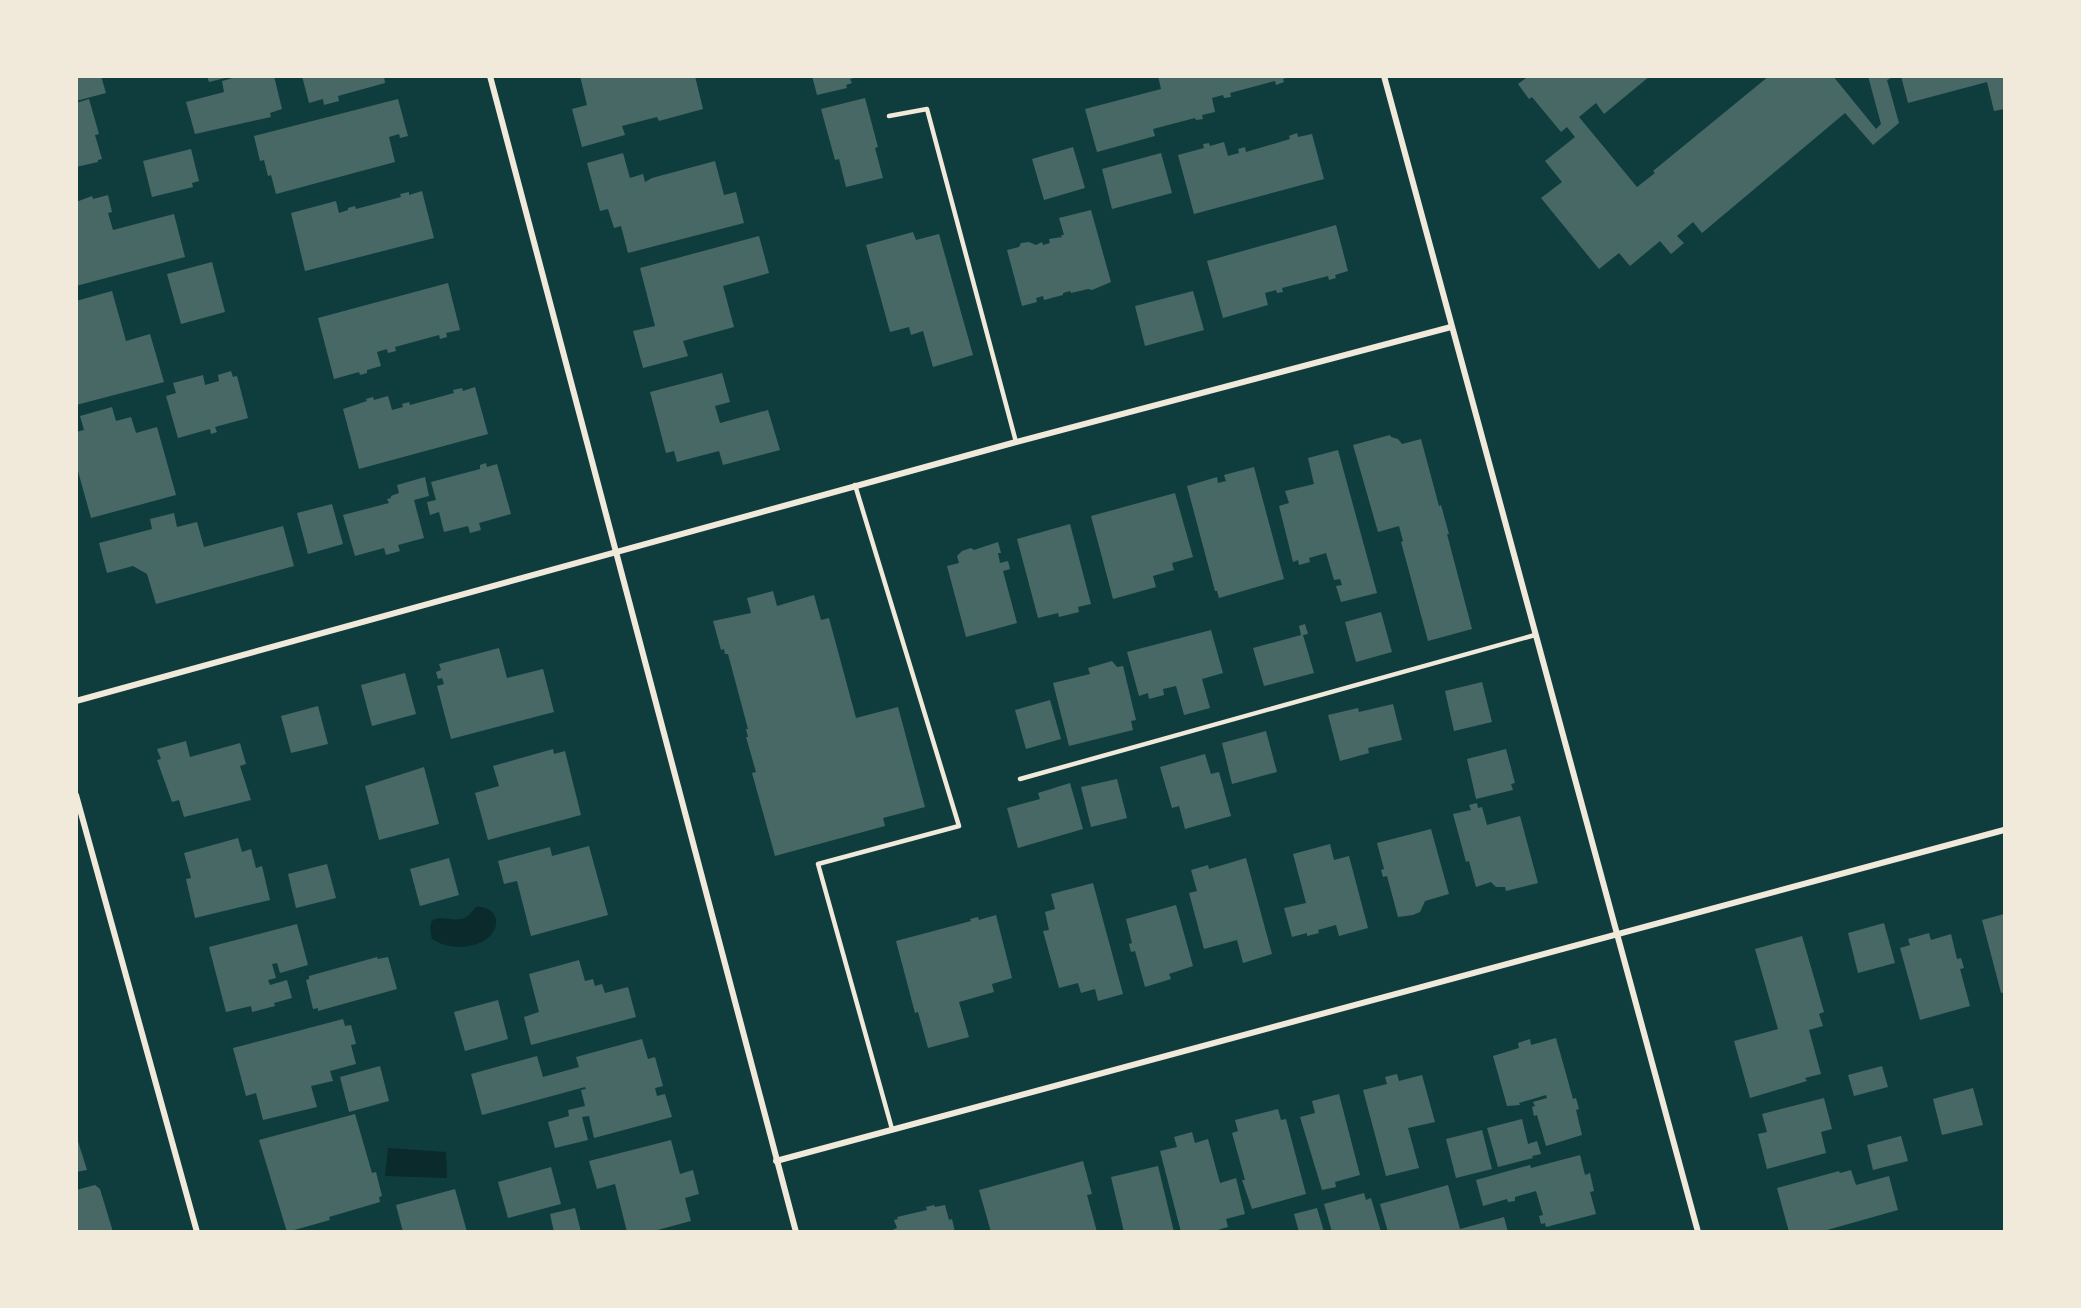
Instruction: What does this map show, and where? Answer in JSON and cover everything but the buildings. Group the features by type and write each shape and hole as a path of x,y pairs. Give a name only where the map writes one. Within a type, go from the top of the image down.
{"street":[{"path":"490,76 796,1232"},
{"path":"1384,76 1698,1232"},
{"path":"76,701 855,485 1451,327"},
{"path":"76,795 197,1232"},
{"path":"776,1161 2004,830"}],"lane":[{"path":"890,116 927,109 1016,442"},
{"path":"855,485 959,826 818,864 892,1129"},
{"path":"1020,779 1535,635"}],"water":[{"path":"476,907 491,911 496,919 494,930 485,940 470,946 454,947 432,939 430,929 434,920 463,918"},
{"path":"388,1148 446,1152 447,1178 385,1176"}]}
